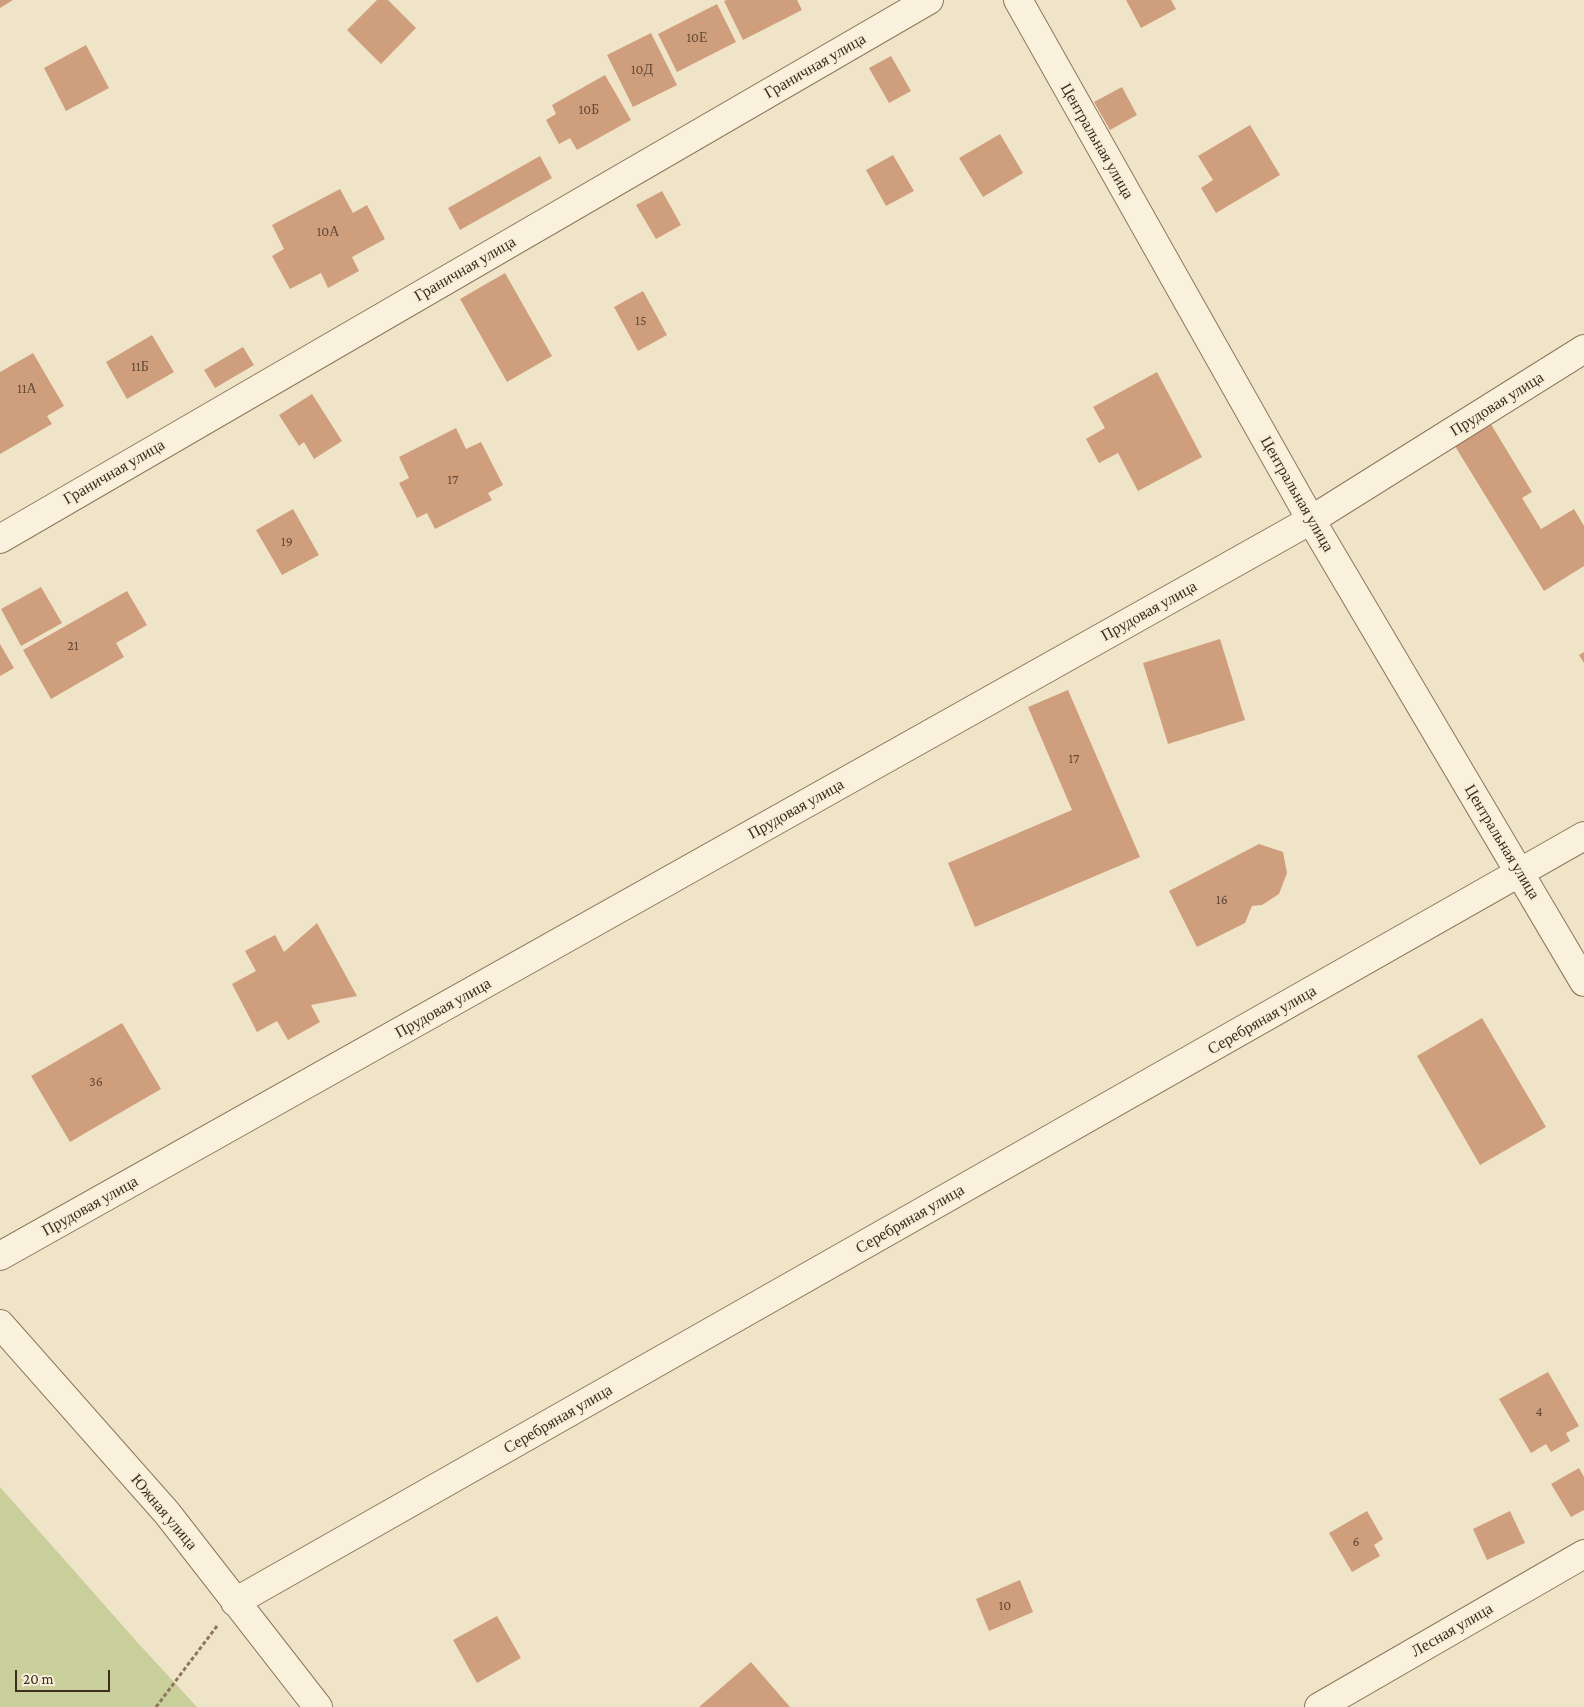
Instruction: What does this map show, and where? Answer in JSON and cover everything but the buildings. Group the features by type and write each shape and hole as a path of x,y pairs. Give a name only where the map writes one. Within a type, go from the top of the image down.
{"street":[{"name":"Граничная улица","path":"0,538 929,0"},
{"name":"Центральная улица","path":"1018,0 1311,520 1584,982"},
{"name":"Прудовая улица","path":"0,1256 1311,520 1584,349"},
{"name":"Серебряная улица","path":"235,1602 1584,836"},
{"name":"Южная улица","path":"0,1324 167,1513 318,1707"},
{"name":"Лесная улица","path":"1320,1707 1584,1554"}],"path":[{"path":"156,1707 235,1602"}],"green space":[{"path":"0,1487 138,1643 197,1707 0,1707"}]}
